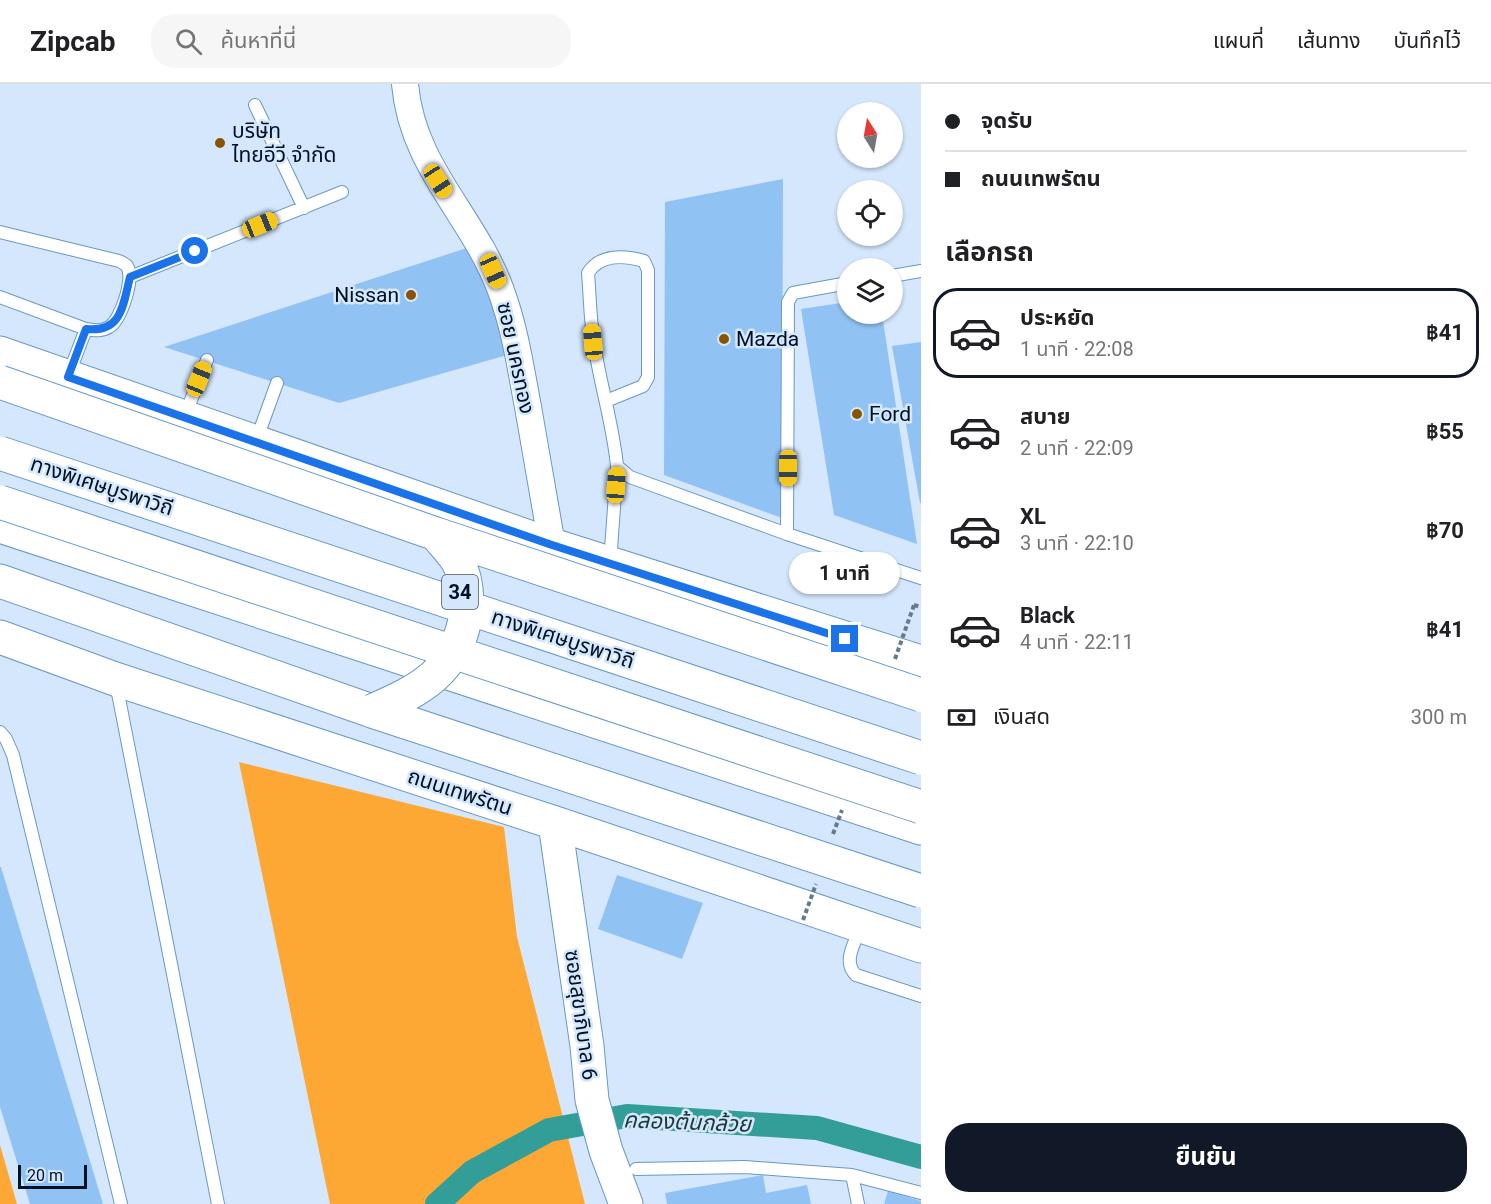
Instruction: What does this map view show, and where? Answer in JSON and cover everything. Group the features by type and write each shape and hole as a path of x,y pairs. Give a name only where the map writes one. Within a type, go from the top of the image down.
{"main road":[{"path":"0,352 552,545 921,662"},
{"path":"0,382 436,534 921,695"},
{"name":"34","path":"0,436 742,687 921,744"},
{"name":"ทางพิเศษบูรพาวิถี","path":"0,453 921,758"},
{"path":"0,502 921,807"},
{"path":"0,526 921,828"},
{"path":"372,711 405,697 432,679 446,664 457,646 467,603 465,580 456,559 436,534"},
{"path":"0,581 372,711 921,891"},
{"name":"ถนนเทพรัตน","path":"0,637 115,679 921,946"},
{"name":"ซอยสุขาภิบาล 6","path":"555,823 587,1046 592,1100 606,1151 626,1204"}],"street":[{"name":"ซอย นครทอง","path":"405,84 407,106 417,140 438,181 486,255 513,326 552,545"}],"lane":[{"path":"255,105 304,208"},
{"path":"130,277 342,192"},
{"path":"0,232 119,261 126,266 130,277 123,307 111,326 100,331 86,329 0,297"},
{"path":"606,401 643,386 648,377 648,270 644,261 632,257 607,258 594,264 588,273 593,342 615,442 618,466 610,564"},
{"path":"903,274 921,271"},
{"path":"787,534 788,302 793,293 837,285"},
{"path":"68,377 86,329"},
{"path":"184,416 207,360"},
{"path":"256,441 278,383"},
{"path":"618,466 630,477 787,534 921,578"},
{"path":"115,679 218,1204"},
{"path":"0,732 13,755 121,1204"},
{"path":"861,926 848,962 850,970 856,975 921,996"},
{"path":"636,1169 745,1167 852,1175 921,1194"},
{"path":"852,1175 858,1204"}],"path":[{"path":"914,605 921,607"}],"shaded area":[{"path":"239,762 504,827 517,937 585,1204 330,1204"},
{"path":"0,1145 17,1204 0,1204"}],"building":[{"name":"Mazda","path":"783,179 782,518 664,475 665,202"},
{"name":"Nissan","path":"482,243 518,352 339,403 164,347"},
{"name":"Ford","path":"837,304 837,324 884,324 917,544 834,515 801,309"},
{"path":"921,342 921,503 920,503 892,346"},
{"path":"0,867 103,1204 30,1204 0,1107"},
{"path":"617,875 703,903 682,959 598,929"},
{"path":"763,1175 766,1193 807,1185 811,1204 667,1204 665,1193"},
{"path":"888,1191 921,1201 921,1204 884,1204"}],"waterway":[{"name":"คลองต้นกล้วย","path":"437,1204 472,1172 549,1130 627,1116 817,1128 921,1157"}],"place":[{"name":"บริษัท ไทยอีวี จำกัด","path":"220,143"},
{"name":"Nissan","path":"411,295"},
{"name":"Mazda","path":"724,339"},
{"name":"Ford","path":"857,414"}],"route":[{"path":"195,251 130,277 123,307 111,326 100,331 86,329 68,377 552,545 845,639"}]}
